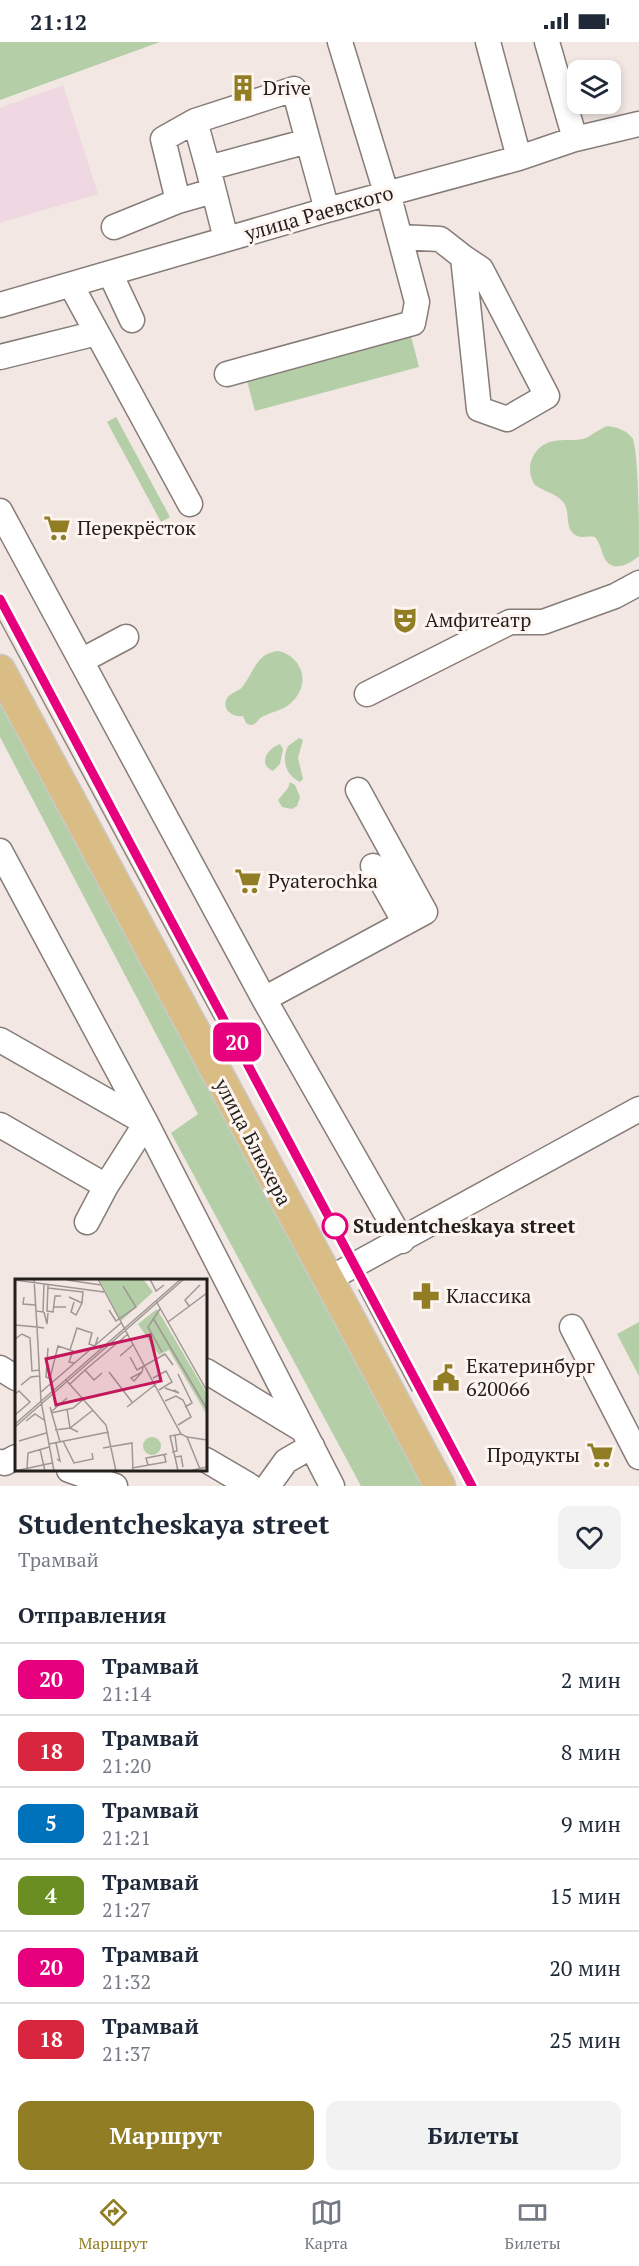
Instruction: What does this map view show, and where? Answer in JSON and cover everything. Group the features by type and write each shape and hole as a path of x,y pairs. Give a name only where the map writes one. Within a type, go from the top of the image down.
{"main road":[{"name":"улица Блюхера","path":"0,670 440,1486"}],"street":[{"path":"227,374 413,323 417,302 388,194 340,42"},
{"path":"488,42 519,158"},
{"path":"547,42 575,139"},
{"path":"178,201 163,139 195,121 294,89 327,210"},
{"path":"195,121 226,239"},
{"name":"улица Раевского","path":"0,305 327,210 519,158 575,139 639,124"},
{"path":"208,168 308,141"},
{"path":"114,227 178,201 213,191"},
{"path":"400,237 440,239 481,269 547,396 507,419 479,409 463,257"},
{"path":"110,273 132,320"},
{"path":"70,285 190,504"},
{"path":"0,357 52,351 97,333"},
{"path":"0,511 264,999 402,1240"},
{"path":"367,694 510,622 543,621 615,596 639,583"},
{"path":"81,661 126,637"},
{"path":"264,999 424,912 358,790"},
{"path":"0,851 146,1123 332,1486"},
{"path":"373,866 405,923"},
{"path":"0,1040 146,1123"},
{"path":"327,1280 639,1108"},
{"path":"87,1222 106,1186 146,1123"},
{"path":"0,1125 106,1186"},
{"path":"572,1327 639,1457"},
{"path":"0,1368 15,1377"},
{"path":"207,1372 307,1438"},
{"path":"268,1486 307,1438"},
{"path":"0,1462 5,1463 15,1458"},
{"path":"207,1461 250,1486"},
{"path":"72,1471 115,1486"}],"shaded area":[{"path":"63,85 98,194 0,223 0,108"}],"green space":[{"path":"0,42 160,42 0,100"},
{"path":"410,332 419,367 255,411 246,377"},
{"path":"116,417 170,517 161,522 107,422"},
{"path":"608,426 625,431 633,439 638,478 639,556 622,566 612,566 608,563 595,537 581,537 571,531 566,506 557,497 535,485 530,471 530,464 536,452 547,443 583,439"},
{"path":"278,651 293,658 298,664 302,679 299,694 290,704 250,725 246,723 243,716 231,714 228,711 226,701 230,695 242,688 265,655"},
{"path":"0,688 425,1486 361,1486 171,1133 198,1114 0,737"},
{"path":"299,738 303,740 298,758 303,779 300,782 291,776 285,762 288,746"},
{"path":"280,744 283,749 280,764 273,771 266,764 266,756"},
{"path":"290,782 295,785 300,797 297,806 292,809 282,807 278,800"},
{"path":"639,1322 639,1376 617,1334"}],"tram line":[{"path":"0,599 472,1486"},
{"name":"20","path":"0,599 390,1328 472,1486"},
{"path":"0,621 215,1020"},
{"path":"359,1290 412,1391"}],"place":[{"name":"Drive","path":"243,88"},
{"name":"Перекрёсток","path":"57,528"},
{"name":"Амфитеатр","path":"405,620"},
{"name":"Pyaterochka","path":"248,881"},
{"name":"Studentcheskaya street","path":"335,1226"},
{"name":"Классика","path":"426,1296"},
{"name":"Екатеринбург 620066","path":"446,1378"},
{"name":"Продукты","path":"600,1455"}]}
